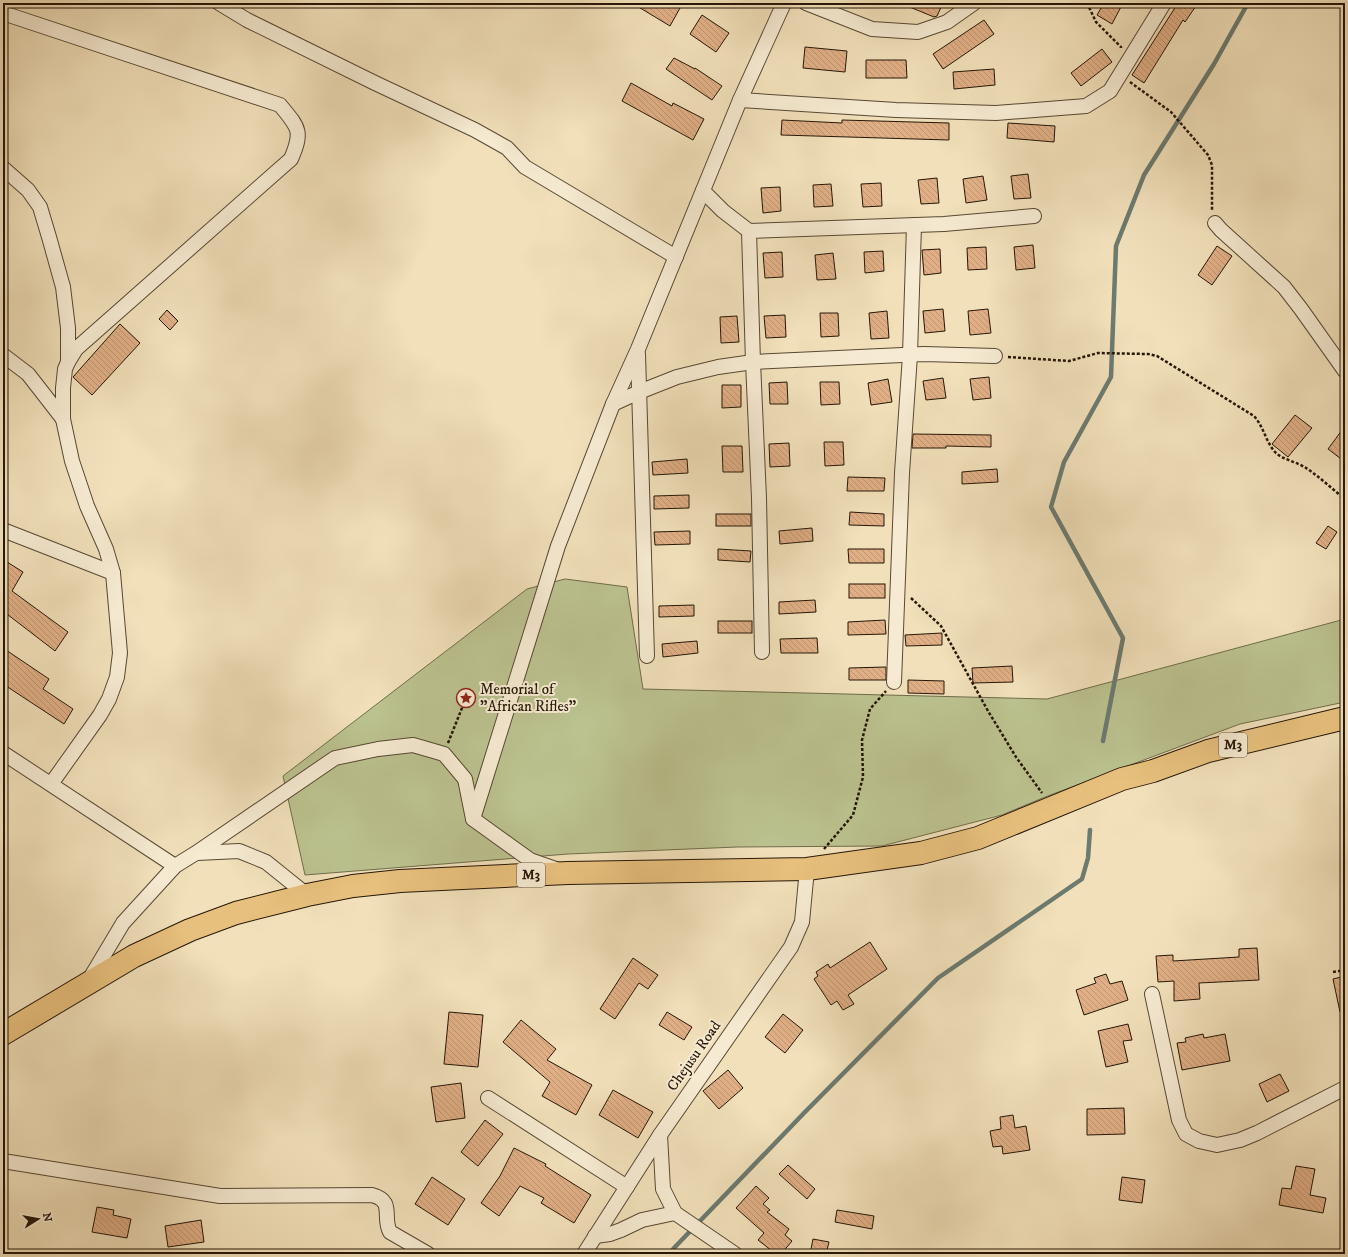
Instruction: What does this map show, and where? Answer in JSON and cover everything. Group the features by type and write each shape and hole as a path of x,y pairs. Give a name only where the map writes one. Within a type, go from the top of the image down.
{"highway":[{"name":"M3","path":"3,1034 134,956 190,930 236,912 307,895 353,886 400,881 568,873 807,868 921,853 978,838 1122,779 1153,771 1208,751 1345,718"}],"street":[{"path":"473,818 558,546 613,404 638,349 740,100 784,3"},
{"path":"806,3 872,29 918,32 947,22 974,3"},
{"path":"740,100 896,110 996,114 1086,106 1110,91 1164,3"},
{"path":"226,5 247,20 475,130 507,148 525,167 676,257"},
{"path":"3,13 280,105 291,118 299,131 297,146 291,159 76,349 68,362 63,388 63,418 72,461 87,506 106,549 113,573 120,653 117,677 109,699 100,715 52,784"},
{"path":"3,168 28,190 40,207 63,287 68,328 68,362"},
{"path":"703,191 723,211 749,231 944,224 1034,216"},
{"path":"1215,223 1284,287 1345,371"},
{"path":"894,682 902,473 910,355 914,225"},
{"path":"749,231 759,498 762,652"},
{"path":"638,349 647,656"},
{"path":"3,355 28,374 63,418"},
{"path":"613,404 639,392 677,378 718,367 753,362 910,355 995,356"},
{"path":"3,530 113,573"},
{"path":"87,983 123,923 175,866 335,758 378,749 414,745 444,754 465,779 473,818 530,860 568,873"},
{"path":"3,753 175,866"},
{"path":"196,853 239,851 266,862 307,895"},
{"name":"Chejusu Road","path":"584,1254 660,1135 791,946 802,922 807,868"},
{"path":"1152,994 1179,1120 1186,1134 1198,1141 1217,1145 1240,1140 1257,1133 1345,1088"},
{"path":"488,1098 626,1187"},
{"path":"660,1135 663,1189 675,1213 735,1254"},
{"path":"3,1161 220,1196 372,1194 380,1197 387,1208 390,1232 428,1254"},
{"path":"595,1236 610,1234 642,1220 675,1213"}],"path":[{"path":"1087,3 1096,22 1121,47 1120,74 1170,112 1208,155 1212,165 1212,211 1215,223"},
{"path":"995,356 1069,361 1098,353 1148,354 1158,356 1254,416 1260,422 1271,446 1276,453 1306,468 1345,498"},
{"path":"897,585 941,626 988,710 1016,756 1053,808"},
{"path":"807,868 853,814 863,777 862,740 870,709 894,682"},
{"path":"444,754 466,698"},
{"path":"1333,972 1345,970"}],"green space":[{"path":"565,579 627,587 643,689 1047,699 1345,619 1345,702 1240,724 1045,797 1002,815 882,846 737,847 568,854 305,875 283,776 527,589"}],"building":[{"path":"632,3 672,3 680,8 670,26"},
{"path":"900,3 943,3 937,16 934,17"},
{"path":"1104,3 1123,3 1112,24 1097,15"},
{"path":"1178,3 1198,3 1185,22 1183,20 1144,83 1132,75"},
{"path":"702,15 729,33 716,52 690,34"},
{"path":"984,20 994,34 943,69 933,54"},
{"path":"805,47 847,51 845,72 803,68"},
{"path":"1102,49 1112,62 1081,86 1071,73"},
{"path":"674,58 695,68 722,86 712,100 666,69"},
{"path":"866,60 906,60 907,78 866,78"},
{"path":"994,69 995,85 954,89 953,72"},
{"path":"631,83 672,106 673,103 704,119 693,140 622,101"},
{"path":"782,120 842,123 842,120 949,123 949,140 781,135"},
{"path":"1008,123 1055,126 1054,142 1007,138"},
{"path":"1028,174 1031,198 1014,199 1011,176"},
{"path":"983,176 987,200 966,203 963,179"},
{"path":"937,178 939,203 921,204 918,180"},
{"path":"881,183 882,206 863,207 861,184"},
{"path":"831,184 833,206 814,207 813,185"},
{"path":"780,187 781,211 763,213 761,188"},
{"path":"1033,245 1035,268 1016,270 1014,247"},
{"path":"1217,246 1232,256 1212,285 1198,275"},
{"path":"986,247 987,269 968,270 967,248"},
{"path":"940,249 941,273 924,275 922,250"},
{"path":"883,251 884,271 865,273 864,252"},
{"path":"782,252 783,277 765,278 763,253"},
{"path":"833,253 836,279 817,280 815,255"},
{"path":"943,309 945,331 925,333 923,311"},
{"path":"988,309 991,333 970,335 968,311"},
{"path":"167,310 178,321 170,330 159,319"},
{"path":"887,311 889,338 871,339 869,313"},
{"path":"820,313 838,313 839,336 821,337"},
{"path":"785,315 786,337 766,338 764,316"},
{"path":"737,316 739,342 721,343 720,317"},
{"path":"120,324 140,343 92,395 73,377"},
{"path":"989,377 991,398 973,400 970,379"},
{"path":"943,378 946,398 926,400 923,381"},
{"path":"888,379 892,402 871,405 868,383"},
{"path":"787,382 788,404 770,404 769,383"},
{"path":"820,382 839,382 840,404 821,405"},
{"path":"722,385 741,385 741,407 722,408"},
{"path":"1295,415 1312,428 1288,457 1272,444"},
{"path":"1345,426 1345,462 1328,449"},
{"path":"913,434 991,435 991,447 946,446 946,448 912,448"},
{"path":"824,442 843,442 844,465 825,466"},
{"path":"789,443 790,466 770,467 769,444"},
{"path":"722,446 742,446 743,472 723,472"},
{"path":"687,459 688,473 653,475 652,462"},
{"path":"997,469 998,482 962,484 962,472"},
{"path":"848,477 885,478 884,491 847,491"},
{"path":"689,495 689,508 654,509 654,496"},
{"path":"850,512 884,514 884,526 849,525"},
{"path":"716,514 751,514 751,526 716,526"},
{"path":"1328,526 1337,532 1326,549 1316,543"},
{"path":"812,528 813,541 780,544 779,531"},
{"path":"690,531 690,544 655,545 654,532"},
{"path":"718,549 751,551 750,562 718,560"},
{"path":"848,549 884,549 884,563 849,563"},
{"path":"7,562 23,572 12,591 68,632 55,651 3,611 3,568"},
{"path":"849,584 885,584 885,598 849,598"},
{"path":"815,600 816,612 779,614 779,602"},
{"path":"694,605 694,616 659,617 659,606"},
{"path":"885,620 886,634 848,635 848,622"},
{"path":"718,621 752,621 752,633 718,633"},
{"path":"942,633 942,645 906,646 905,635"},
{"path":"817,638 818,653 781,653 780,639"},
{"path":"697,641 698,653 663,657 662,644"},
{"path":"3,648 49,679 43,689 73,709 64,724 3,684"},
{"path":"1012,666 1013,682 973,683 972,668"},
{"path":"886,667 886,680 849,680 849,668"},
{"path":"908,680 944,681 944,694 908,693"},
{"path":"870,942 887,969 848,995 854,1004 843,1010 837,1001 831,1005 814,979 818,976 816,972 828,964 830,968"},
{"path":"1257,948 1259,980 1199,983 1200,999 1174,1001 1174,981 1158,982 1156,956 1173,955 1173,961 1239,957 1239,949"},
{"path":"633,958 658,975 648,989 639,983 615,1019 600,1009"},
{"path":"1106,974 1110,984 1122,981 1128,1000 1084,1015 1076,990 1096,983 1094,978"},
{"path":"1345,976 1345,1011 1340,1012 1333,979"},
{"path":"449,1012 483,1015 478,1067 444,1064"},
{"path":"667,1012 692,1027 684,1040 659,1025"},
{"path":"783,1014 803,1030 785,1053 765,1037"},
{"path":"521,1020 556,1049 547,1060 592,1085 576,1115 542,1096 550,1082 503,1042"},
{"path":"1128,1024 1132,1040 1123,1041 1128,1062 1106,1067 1098,1031"},
{"path":"1203,1034 1204,1038 1225,1034 1230,1061 1182,1070 1177,1043 1186,1042 1185,1038"},
{"path":"728,1070 743,1088 719,1109 703,1091"},
{"path":"1280,1074 1289,1091 1267,1102 1259,1084"},
{"path":"461,1083 465,1118 436,1122 431,1087"},
{"path":"613,1090 653,1112 638,1138 599,1115"},
{"path":"1124,1108 1125,1134 1087,1135 1087,1109"},
{"path":"1013,1115 1015,1128 1026,1126 1030,1150 1003,1154 1002,1146 993,1147 990,1131 1001,1129 1000,1117"},
{"path":"485,1120 503,1134 478,1166 461,1152"},
{"path":"514,1148 546,1164 545,1166 591,1195 574,1223 541,1203 544,1198 520,1186 499,1216 481,1203 500,1176"},
{"path":"788,1165 815,1189 807,1199 779,1174"},
{"path":"1296,1166 1315,1169 1310,1195 1326,1198 1323,1213 1279,1205 1282,1188 1291,1189"},
{"path":"432,1177 465,1199 448,1225 415,1204"},
{"path":"1122,1177 1145,1180 1142,1203 1119,1200"},
{"path":"756,1186 769,1198 763,1204 770,1210 767,1212 789,1229 785,1235 792,1241 781,1254 776,1254 758,1240 764,1233 736,1208"},
{"path":"97,1207 114,1210 113,1215 131,1219 127,1238 92,1232"},
{"path":"837,1210 874,1216 872,1229 835,1222"},
{"path":"201,1220 204,1242 168,1247 165,1226"},
{"path":"813,1239 829,1242 826,1254 810,1254"}],"waterway":[{"path":"1103,741 1123,638 1051,507 1064,462 1111,377 1116,246 1144,175 1214,64 1248,3"},
{"path":"670,1254 674,1248 805,1112 938,978 1082,879 1088,858 1090,830"}],"place":[{"name":"Memorial of \"African Rifles\"","path":"466,698"}]}
